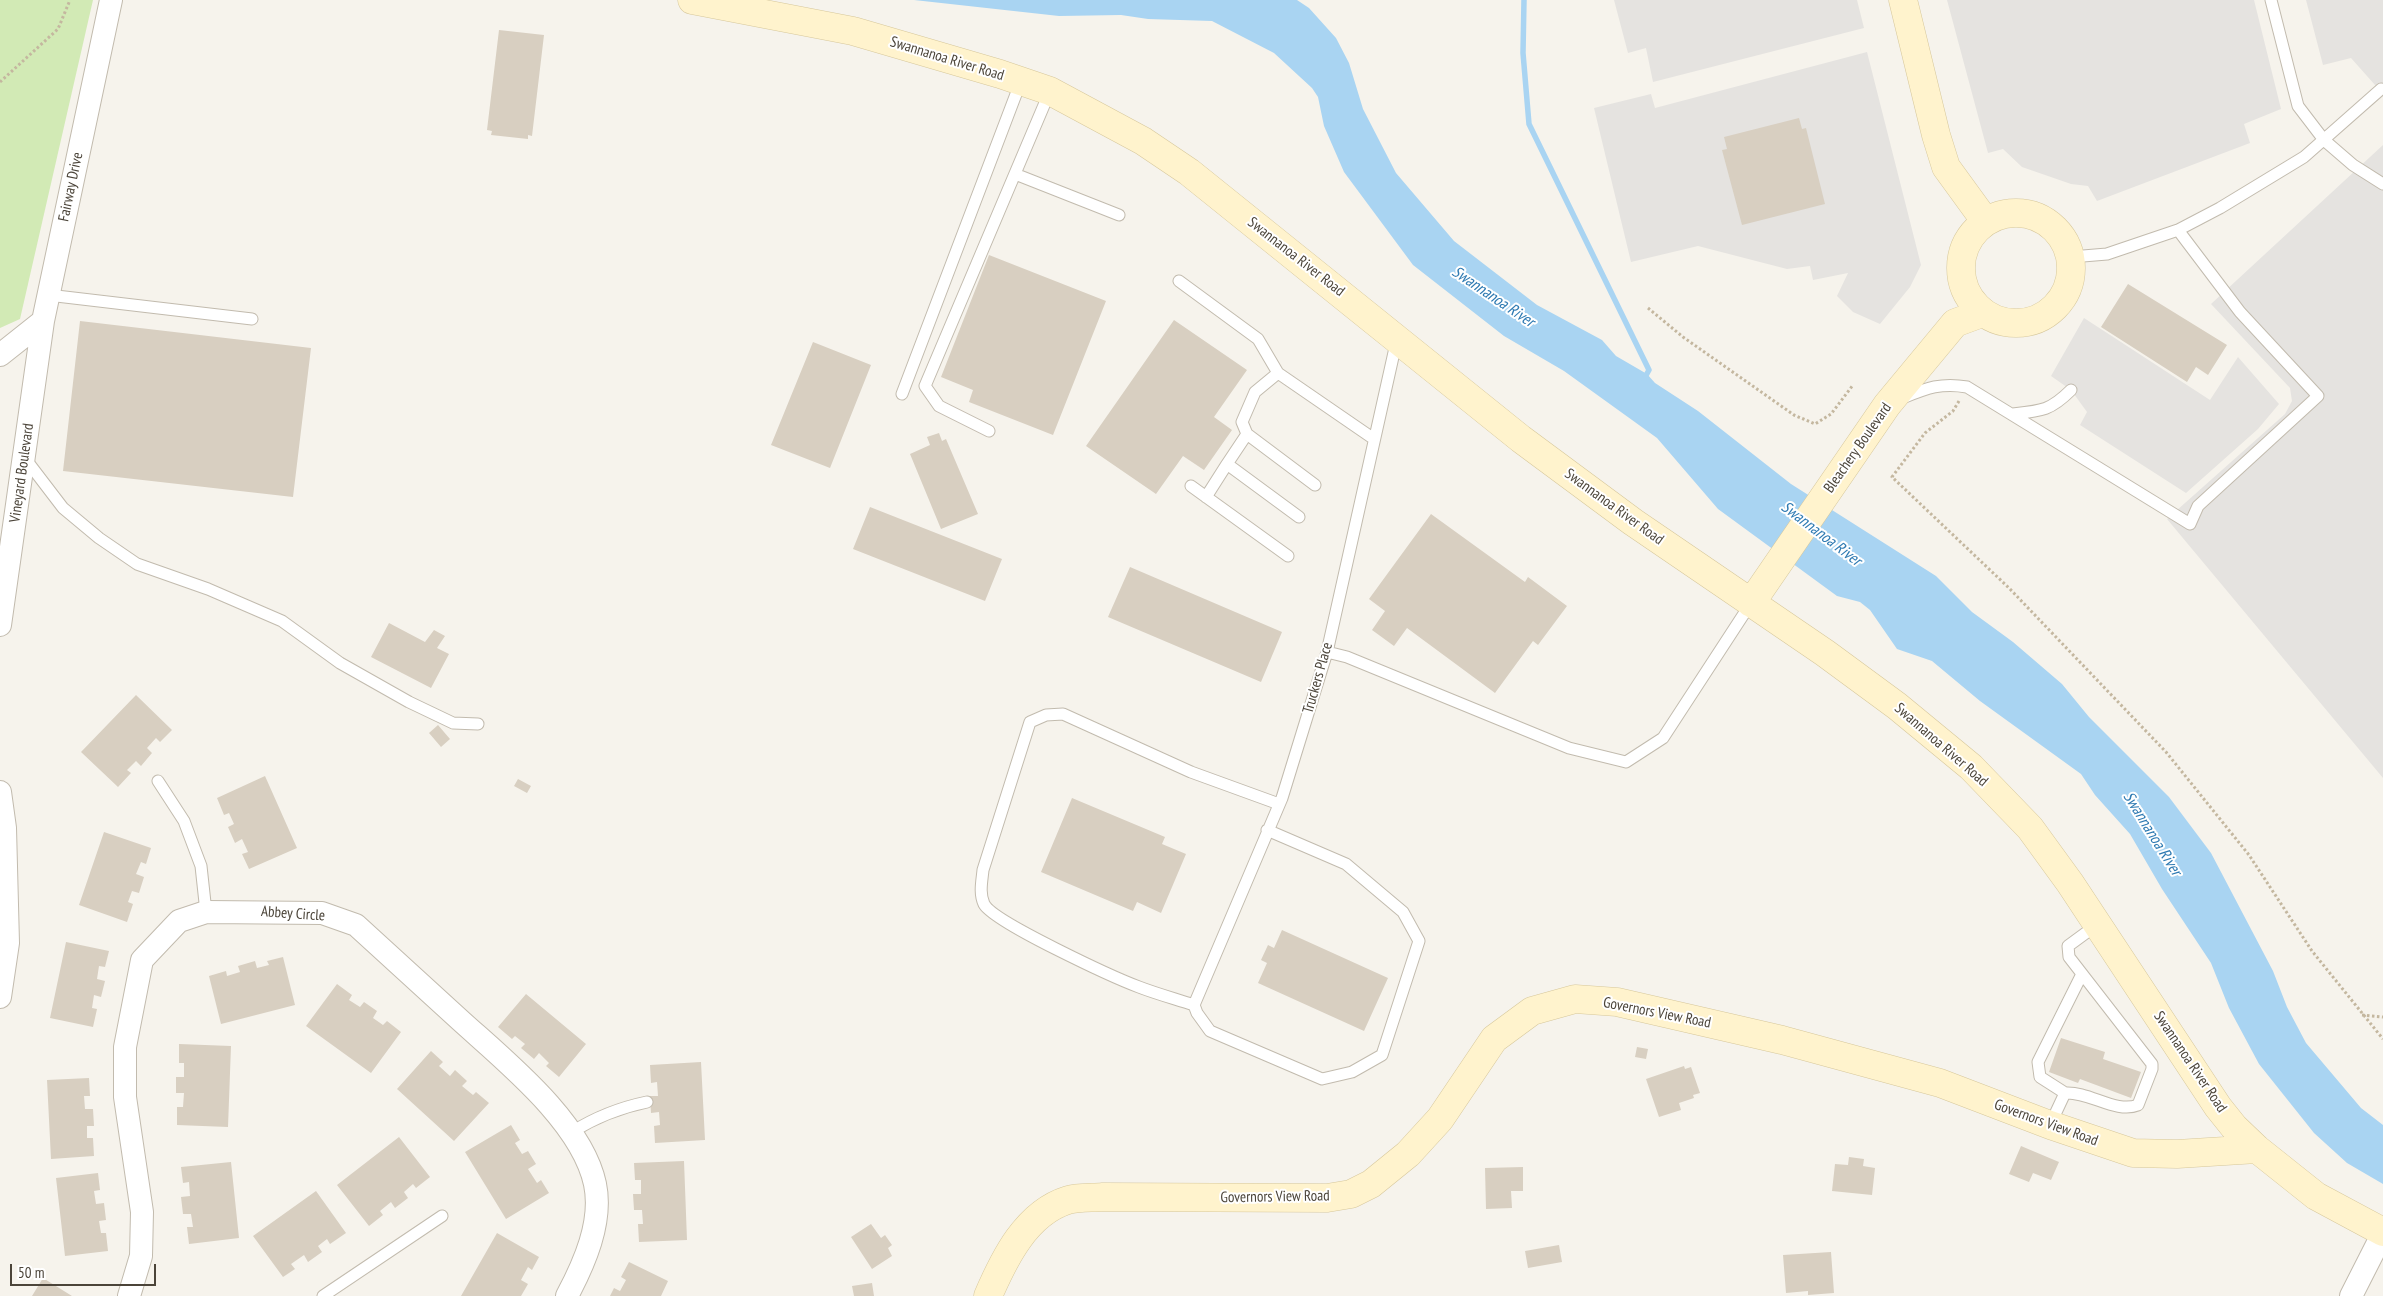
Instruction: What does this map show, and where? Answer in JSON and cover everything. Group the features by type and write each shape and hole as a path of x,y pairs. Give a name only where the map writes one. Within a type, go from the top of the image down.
{"street":[{"name":"Fairway Drive","path":"43,321 111,0"},
{"name":"Swannanoa River Road","path":"692,0 853,31 1050,91 1143,141 1190,172 1397,337 1521,439 1633,522 1889,700 1971,767 2030,828 2098,924 2218,1107 2234,1127 2257,1149 2316,1196 2383,1232"},
{"path":"1903,0 1936,135 1946,168 1986,222"},
{"path":"2020,213 2038,217 2053,227 2064,240 2071,257 2071,276 2065,295 2053,310 2037,320 2018,324 1999,321 1982,313 1970,300 1962,284 1960,266 1964,249 1972,234 1986,222 2002,215 2020,213"},
{"name":"Bleachery Boulevard","path":"1751,603 1887,405 1955,323 1982,313"},
{"path":"0,355 43,321"},
{"name":"Vineyard Boulevard","path":"0,625 43,321"},
{"path":"0,792 5,828 8,943 0,997"},
{"name":"Abbey Circle","path":"129,1296 140,1256 142,1212 124,1097 126,1047 142,960 179,921 206,912 322,912 356,925 525,1080 572,1132 586,1157 596,1185 595,1217 585,1262 567,1296"},
{"name":"Governors View Road","path":"988,1296 1003,1261 1032,1222 1044,1213 1069,1200 1103,1197 1327,1198 1351,1194 1365,1187 1408,1154 1440,1120 1494,1039 1532,1012 1575,999 1617,1002 1782,1040 1940,1083 2050,1125 2133,1152 2177,1154 2257,1149"},
{"path":"2351,1296 2383,1232"}],"lane":[{"path":"2271,0 2298,106 2324,140 2353,165 2383,184"},
{"path":"902,394 1021,81"},
{"path":"2071,257 2107,254 2178,230 2220,208 2304,157 2381,89"},
{"path":"990,431 939,406 925,386 1050,91"},
{"path":"1015,174 1120,215"},
{"path":"1887,405 1928,388 1949,384 1967,387 2190,524 2198,506 2318,396 2240,312 2178,230"},
{"path":"1179,282 1258,339 1278,373 1374,438"},
{"path":"48,295 252,319"},
{"name":"Truckers Place","path":"1194,1004 1279,804 1327,652 1397,337"},
{"path":"1278,373 1255,392 1242,422 1247,434 1315,485"},
{"path":"2012,414 2048,408 2057,404 2071,390"},
{"path":"1206,497 1247,434"},
{"path":"24,457 64,508 99,538 138,564 208,589 282,621 340,662 409,702 453,723 478,724"},
{"path":"1227,464 1299,518"},
{"path":"1191,486 1288,556"},
{"path":"1327,652 1347,657 1568,748 1626,762 1663,738 1751,603"},
{"path":"1268,830 1346,864 1403,912 1419,941 1382,1054 1352,1072 1322,1079 1210,1031 1197,1013 1194,1004 1141,988 1108,974 1013,926 985,906 981,894 983,870 1030,722 1046,715 1063,714 1191,772 1279,804"},
{"path":"158,781 184,821 201,866 206,912"},
{"path":"2082,974 2038,1062 2040,1077 2065,1093 2076,1092 2129,1109 2138,1105 2152,1064 2069,957 2068,946 2098,924"},
{"path":"2050,1125 2065,1093"},
{"path":"572,1132 596,1117 624,1106 647,1102"},
{"path":"323,1296 442,1216"}],"path":[{"path":"0,82 58,29 70,0"},
{"path":"1648,308 1683,337 1778,404 1816,424 1831,414 1853,385"},
{"path":"1967,387 1953,411 1924,433 1892,477 2009,588 2166,752 2250,855 2312,951 2383,1040"},
{"path":"2362,1015 2383,1017"}],"green space":[{"path":"0,0 93,0 20,319 0,328"}],"shaded area":[{"path":"1614,0 1857,0 1864,28 1653,82 1646,48 1628,53"},
{"path":"1947,0 2254,0 2281,109 2244,124 2250,143 2097,201 2088,186 2071,184 2022,167 2003,149 1988,153"},
{"path":"2306,0 2383,0 2383,94 2351,58 2323,65"},
{"path":"1867,52 1921,265 1910,287 1880,324 1853,312 1837,296 1848,273 1813,280 1810,266 1787,269 1698,246 1631,262 1594,108 1651,94 1655,108"},
{"path":"2383,145 2383,778 2167,519 2285,414 2292,401 2290,388 2211,304"},
{"path":"2084,318 2210,400 2238,357 2279,404 2258,429 2186,493 2080,425 2087,412 2071,390 2051,376"}],"water":[{"name":"Swannanoa River","path":"914,0 1297,0 1309,8 1336,38 1349,63 1363,109 1396,173 1454,241 1537,305 1602,340 1616,356 1647,374 1655,383 1698,411 1791,484 1936,576 1972,612 2013,642 2062,684 2089,717 2169,797 2211,853 2273,971 2287,1007 2306,1043 2361,1108 2383,1125 2383,1184 2347,1163 2314,1133 2259,1064 2229,1008 2211,963 2162,889 2130,834 2095,795 2081,774 1980,701 1932,661 1897,649 1870,610 1860,602 1837,596 1718,509 1657,438 1564,371 1504,336 1413,265 1344,172 1324,126 1318,97 1312,88 1274,53 1212,21 1148,19 1121,15 1059,16"}],"building":[{"path":"499,30 544,35 532,136 528,135 528,139 491,135 492,131 487,130"},
{"path":"1799,118 1802,129 1806,128 1825,204 1742,225 1722,150 1727,149 1724,137"},
{"path":"989,255 1106,301 1053,435 969,402 973,390 941,377"},
{"path":"2128,284 2227,345 2208,375 2196,367 2187,382 2101,327"},
{"path":"1174,320 1247,370 1214,417 1232,430 1204,470 1183,456 1156,494 1086,446"},
{"path":"80,321 311,348 293,497 63,471"},
{"path":"813,342 871,365 830,468 771,445"},
{"path":"939,433 942,441 946,439 978,514 941,529 910,454 930,445 927,437"},
{"path":"870,507 1002,559 985,601 853,549"},
{"path":"1431,514 1525,582 1528,577 1567,606 1538,645 1533,641 1495,693 1407,628 1394,646 1372,630 1385,611 1369,599"},
{"path":"1130,567 1282,632 1261,682 1108,617"},
{"path":"389,623 425,642 434,630 445,636 437,648 449,654 431,688 371,657"},
{"path":"136,695 172,730 160,742 156,738 147,748 152,753 141,766 136,761 127,770 131,773 118,787 81,752"},
{"path":"438,725 450,739 441,747 429,733"},
{"path":"265,776 297,848 249,869 242,854 248,852 242,839 235,843 228,827 234,824 229,813 224,815 217,798"},
{"path":"518,779 531,786 527,793 514,786"},
{"path":"1072,798 1165,837 1162,844 1186,854 1161,913 1137,902 1133,911 1041,872"},
{"path":"104,832 151,848 146,864 141,862 136,874 144,877 139,893 132,891 128,902 133,904 127,922 79,905"},
{"path":"1282,930 1388,978 1364,1031 1258,983 1267,963 1261,960 1268,945 1274,948"},
{"path":"66,942 109,951 105,967 99,966 97,979 105,981 101,997 94,995 92,1008 97,1009 93,1027 50,1018"},
{"path":"283,957 295,1005 221,1024 209,976 226,971 227,976 240,972 238,966 255,961 257,968 269,965 267,961"},
{"path":"337,984 352,995 349,1000 360,1007 364,1002 377,1011 373,1018 383,1025 387,1021 401,1032 371,1073 306,1026"},
{"path":"526,994 586,1044 559,1077 546,1066 549,1063 539,1053 534,1059 521,1048 525,1044 515,1036 512,1039 498,1027"},
{"path":"2061,1038 2105,1052 2103,1059 2141,1072 2131,1098 2080,1079 2078,1083 2049,1072"},
{"path":"179,1044 231,1046 228,1127 177,1125 177,1107 183,1107 184,1093 176,1093 176,1077 184,1077 184,1063 179,1063"},
{"path":"1637,1047 1648,1049 1646,1059 1635,1057"},
{"path":"431,1051 443,1062 439,1066 450,1076 455,1070 467,1081 462,1086 473,1095 476,1092 489,1103 454,1141 397,1089"},
{"path":"701,1062 705,1140 655,1143 654,1126 660,1125 659,1112 651,1113 650,1096 658,1096 657,1082 651,1083 650,1065"},
{"path":"1684,1066 1685,1069 1691,1067 1700,1093 1693,1095 1694,1098 1679,1103 1681,1110 1659,1117 1646,1079"},
{"path":"89,1078 90,1096 84,1096 85,1109 93,1109 94,1126 87,1126 87,1138 93,1138 94,1156 51,1159 47,1080"},
{"path":"511,1125 520,1140 515,1143 522,1154 528,1151 536,1164 528,1169 537,1183 541,1180 549,1193 506,1219 465,1152"},
{"path":"399,1137 430,1177 416,1188 413,1184 404,1192 408,1198 395,1208 391,1202 380,1211 383,1215 369,1226 337,1185"},
{"path":"2021,1146 2059,1162 2051,1180 2033,1173 2029,1182 2009,1174"},
{"path":"1849,1157 1864,1159 1863,1166 1875,1168 1872,1195 1832,1191 1835,1164 1848,1165"},
{"path":"684,1161 687,1240 639,1242 638,1224 643,1224 642,1210 634,1210 633,1194 641,1194 641,1180 635,1180 634,1163"},
{"path":"231,1162 239,1238 189,1244 187,1227 193,1227 191,1214 183,1214 181,1197 190,1196 189,1182 183,1183 181,1167"},
{"path":"1523,1167 1523,1191 1511,1191 1512,1208 1486,1209 1485,1168"},
{"path":"98,1173 100,1190 94,1191 96,1204 104,1203 106,1220 99,1221 101,1233 106,1233 108,1251 65,1256 56,1178"},
{"path":"316,1191 346,1233 330,1244 327,1239 318,1246 322,1252 308,1262 304,1255 291,1264 295,1269 283,1277 253,1236"},
{"path":"871,1224 881,1238 885,1235 892,1245 888,1248 892,1256 872,1269 851,1237"},
{"path":"497,1233 539,1257 532,1270 528,1267 521,1280 528,1284 521,1296 461,1296"},
{"path":"1559,1245 1562,1262 1528,1268 1525,1251"},
{"path":"1831,1252 1834,1293 1808,1295 1808,1291 1786,1293 1783,1255"},
{"path":"629,1262 668,1281 661,1296 610,1296 614,1288 620,1291 626,1280 621,1277"},
{"path":"43,1278 72,1296 32,1296"},
{"path":"872,1283 874,1296 854,1296 852,1286"}],"waterway":[{"path":"1524,0 1523,53 1529,124 1649,370 1644,379"}]}
